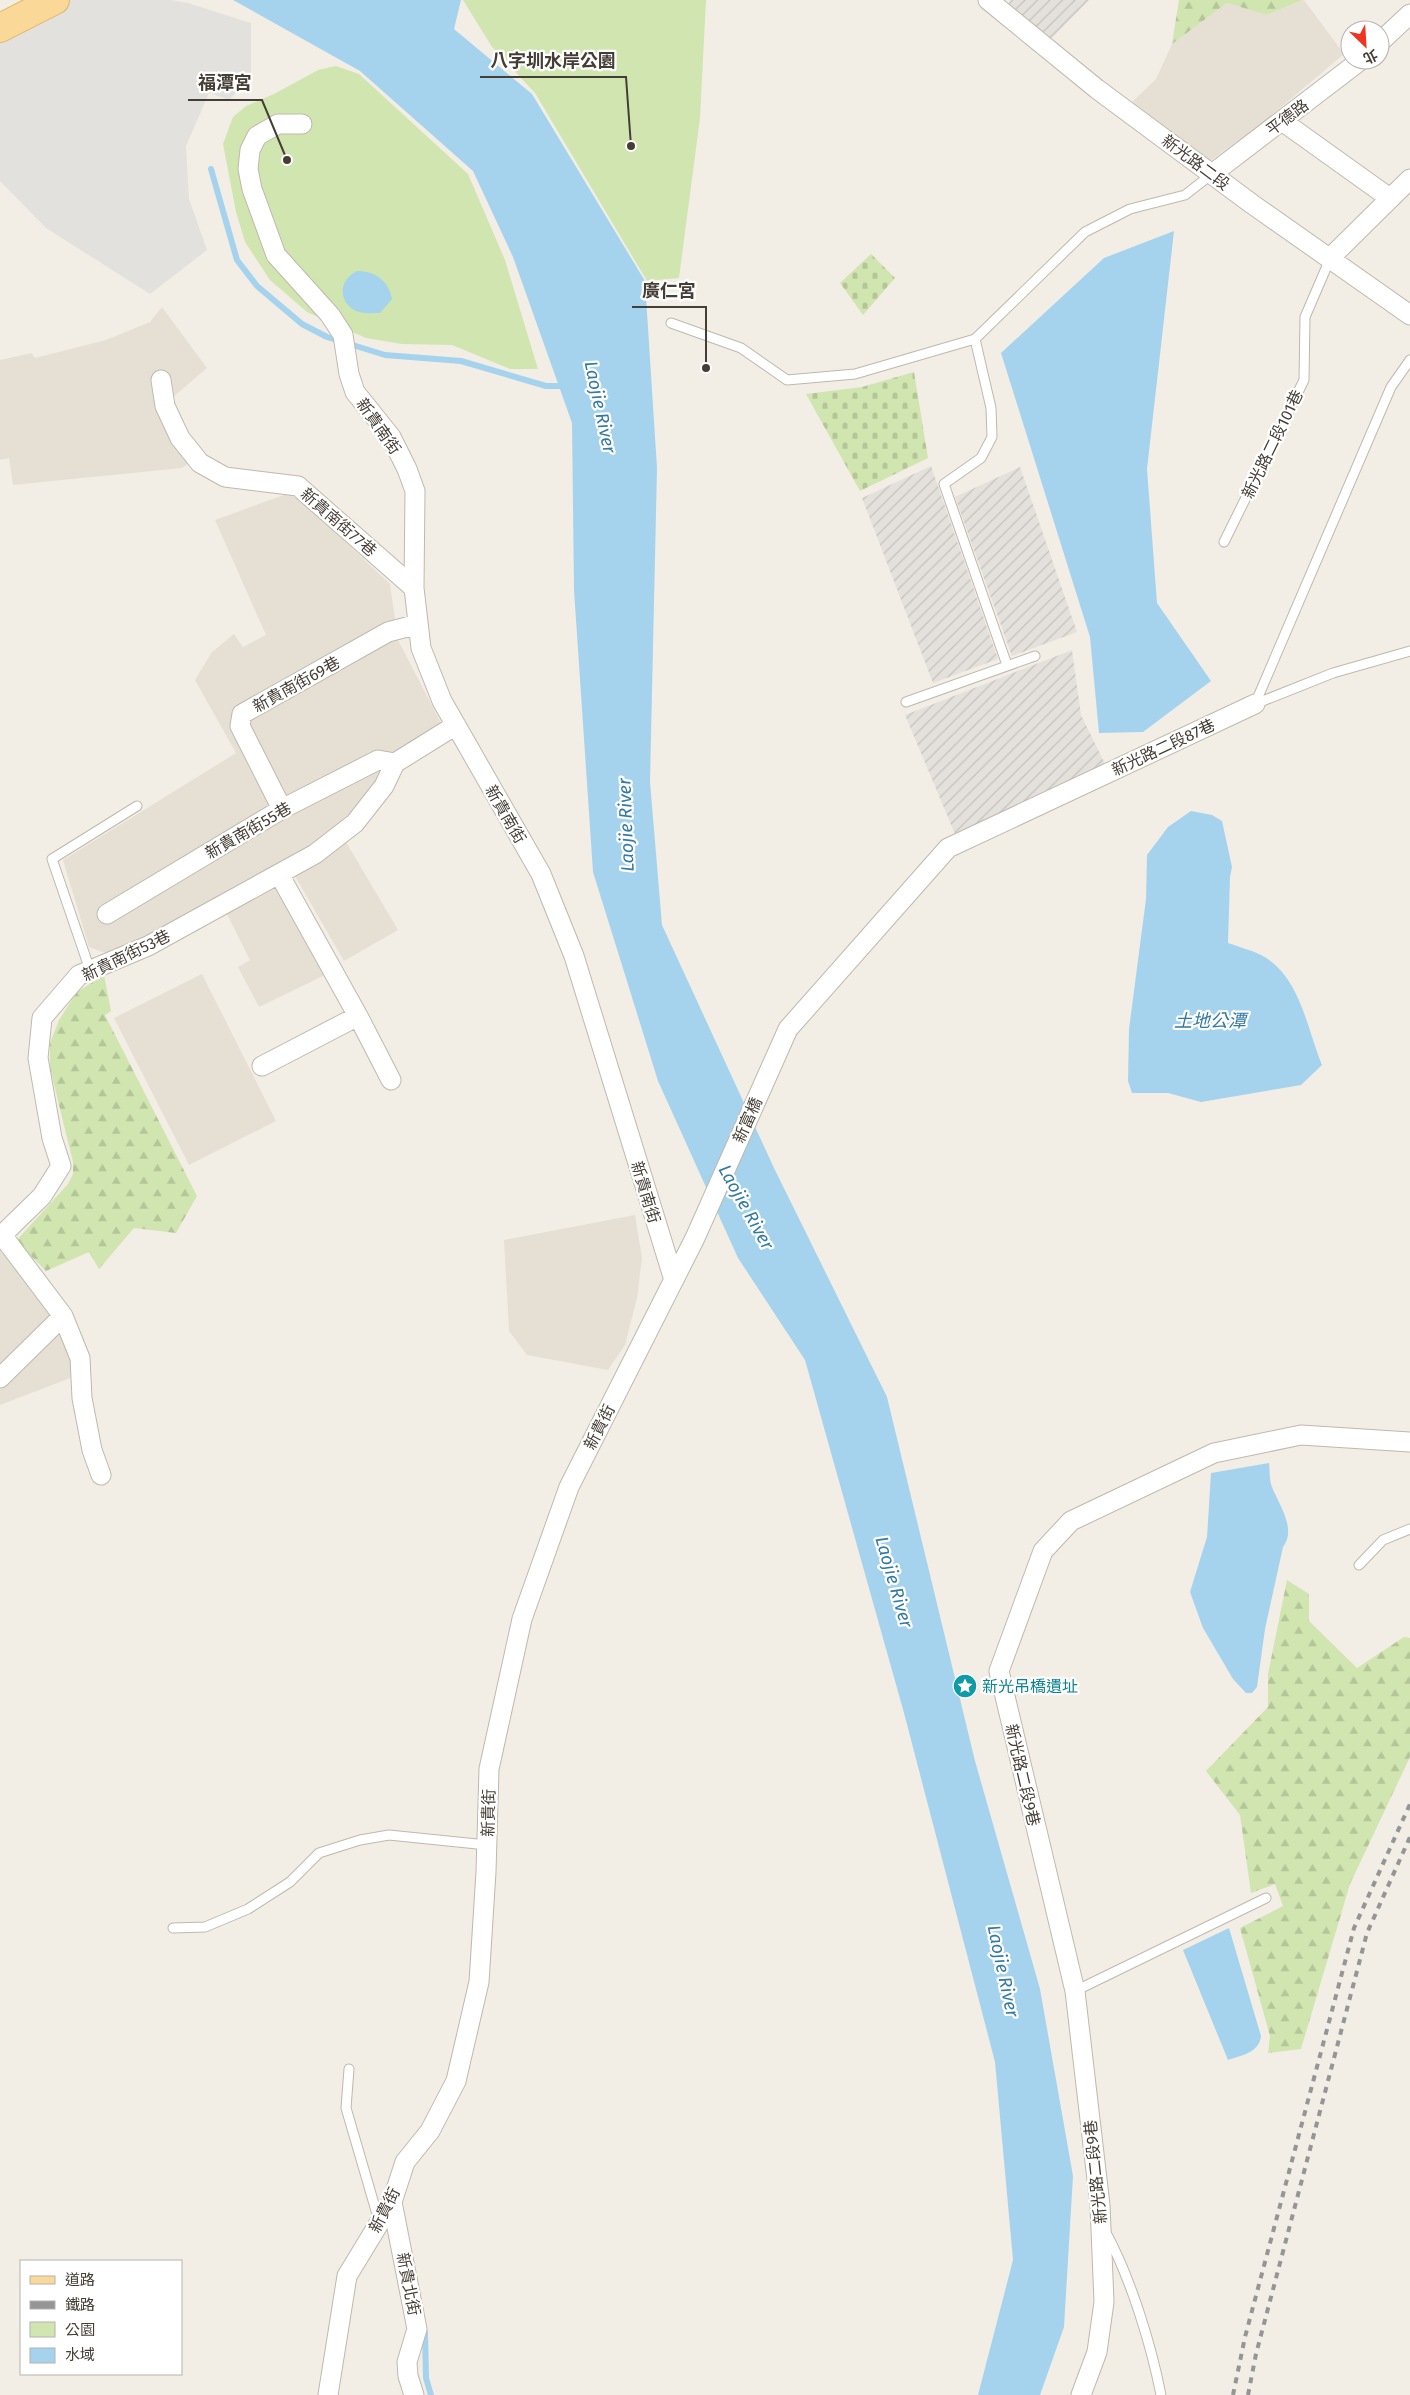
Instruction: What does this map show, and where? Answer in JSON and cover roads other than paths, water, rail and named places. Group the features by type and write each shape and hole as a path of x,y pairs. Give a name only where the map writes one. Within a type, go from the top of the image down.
{"main road":[{"path":"0,28 45,5"}],"street":[{"name":"新光路二段","path":"988,0 1097,89 1252,204 1331,257 1410,315"},
{"path":"1390,33 1410,14"},
{"name":"平德路","path":"1212,174 1348,70"},
{"path":"1282,121 1384,194"},
{"name":"新貴南街","path":"302,124 278,124 257,136 250,150 248,169 252,189 276,255 330,315 343,334 348,374 355,392 390,437 407,468 415,491 414,588 421,648 442,701 540,874 574,956 674,1280"},
{"path":"1331,257 1410,179"},
{"name":"新貴南街77巷","path":"162,380 164,406 180,438 200,463 225,476 298,486 414,588"},
{"name":"新貴南街69巷","path":"282,809 240,726 242,714 388,632 418,624"},
{"name":"新光路二段87巷","path":"788,1029 948,848 1255,704"},
{"path":"395,763 456,726"},
{"name":"新貴南街55巷","path":"106,914 282,809 378,760 395,763"},
{"name":"新貴南街53巷","path":"1,1236 42,1196 62,1166 52,1138 38,1058 42,1018 79,975 148,946 315,854 355,823 384,786 395,763"},
{"path":"279,874 358,1016 391,1080"},
{"path":"262,1066 358,1016"},
{"name":"新富橋","path":"695,1238 788,1029"},
{"path":"1,1236 63,1316 80,1358 82,1398 92,1450 101,1475"},
{"name":"新貴街","path":"328,2395 347,2276 392,2202 405,2162 430,2131 456,2081 479,1982 487,1845 489,1770 522,1619 569,1486 695,1238"},
{"path":"0,1378 63,1316"},
{"name":"新光路二段9巷","path":"1081,2395 1097,2352 1104,2302 1100,2222 1075,1991 999,1671 1043,1551 1071,1521 1214,1454 1301,1435 1410,1442"},
{"name":"新貴北街","path":"392,2202 418,2329 407,2362 408,2376 414,2395"}],"lane":[{"path":"671,323 741,348 787,380 856,374 975,339 1085,232 1130,209 1185,195 1212,174"},
{"name":"新光路二段101巷","path":"1224,542 1304,380 1305,317 1331,257"},
{"path":"975,339 991,408 992,437 981,458 944,484 1007,666"},
{"path":"1255,704 1391,387 1410,360"},
{"path":"1255,704 1333,673 1410,651"},
{"path":"906,702 1035,656"},
{"path":"90,970 52,859 137,806"},
{"path":"1359,1564 1384,1540 1410,1529"},
{"path":"173,1928 205,1927 248,1909 290,1882 319,1853 360,1840 389,1835 487,1845"},
{"path":"1075,1991 1266,1898"},
{"path":"350,2069 346,2108 380,2222"},
{"path":"1100,2222 1121,2259 1157,2374 1161,2395"}],"water":[{"name":"Laojie River","path":"233,0 461,0 454,29 532,94 645,281 657,468 650,782 662,925 774,1168 887,1397 975,1761 1040,1989 1073,2176 1064,2327 1040,2395 978,2395 1013,2260 995,2062 904,1713 805,1360 738,1258 658,1081 593,872 574,590 572,423 513,257 473,171 360,71"},
{"path":"1174,231 1147,469 1157,603 1211,681 1143,732 1099,733 1090,637 1001,353 1104,258"},
{"path":"357,271 364,271 375,275 388,287 392,299 380,313 358,312 346,302 343,296 344,285 351,275"},
{"name":"土地公潭","path":"1191,811 1212,815 1222,821 1232,867 1228,943 1257,953 1274,964 1285,976 1300,1004 1322,1065 1301,1085 1201,1102 1168,1093 1132,1093 1128,1081 1129,1029 1146,899 1147,855 1168,827"},
{"path":"1269,1463 1271,1484 1288,1525 1288,1533 1283,1547 1265,1629 1257,1687 1252,1693 1246,1693 1233,1679 1203,1628 1190,1592 1207,1537 1211,1473"},
{"path":"1229,1928 1261,2036 1260,2042 1253,2050 1228,2060 1183,1950"}],"waterway":[{"path":"211,169 237,260 257,286 302,324 327,337 385,355 461,361 546,386 567,386"},
{"path":"425,2332 426,2378 431,2395"}],"railway":[{"path":"1233,2395 1245,2337 1354,1928 1410,1804"},
{"path":"1248,2395 1256,2354 1367,1933 1410,1837"}],"place":[{"name":"八字圳水岸公園","path":"631,146"},
{"name":"福潭宮","path":"287,160"},
{"name":"廣仁宮","path":"706,368"},
{"name":"新光吊橋遺址","path":"965,1686"}]}
